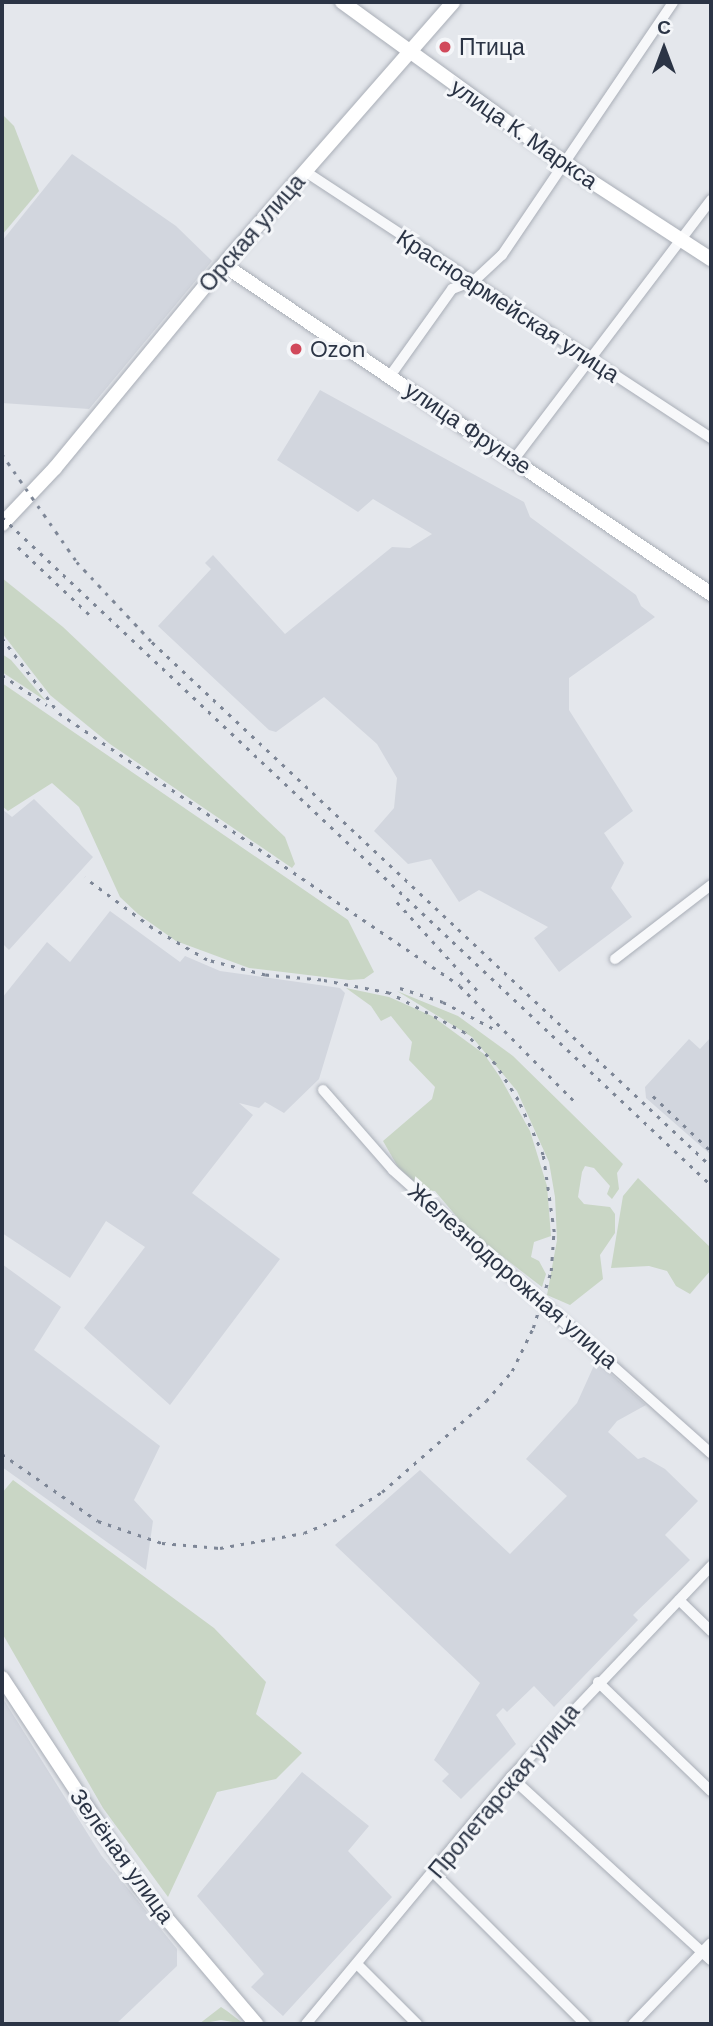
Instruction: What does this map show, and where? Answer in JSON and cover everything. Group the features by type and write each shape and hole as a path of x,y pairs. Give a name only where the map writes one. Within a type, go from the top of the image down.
{"street":[{"name":"улица К. Маркса","path":"342,2 566,165 711,259"},
{"name":"Орская улица","path":"2,524 55,468 223,265 453,2"},
{"path":"390,376 452,289 475,280 502,255 566,165 673,2"},
{"name":"Красноармейская улица","path":"306,172 475,280 711,438"},
{"path":"514,458 711,200"},
{"name":"улица Фрунзе","path":"223,265 514,458 711,594"},
{"path":"615,959 711,885"},
{"name":"Железнодорожная улица","path":"323,1090 393,1170 711,1453"},
{"name":"Пролетарская улица","path":"306,2024 511,1777 598,1682 711,1566"},
{"path":"679,1600 711,1631"},
{"name":"Зелёная улица","path":"2,1678 140,1887 256,2024"},
{"path":"598,1682 711,1791"},
{"path":"511,1777 711,1960"},
{"path":"434,1873 585,2024"},
{"path":"633,2024 711,1943"},
{"path":"358,1964 417,2024"}],"shaded area":[{"path":"72,154 176,226 212,261 89,409 2,403 2,241"},
{"path":"320,390 524,502 530,517 636,595 641,606 655,617 569,678 569,710 633,811 604,833 624,863 611,888 632,917 559,972 534,938 548,927 479,890 459,902 431,859 408,864 374,831 394,808 397,778 377,744 324,697 276,732 269,730 158,626 211,569 205,563 213,555 285,634 392,547 410,548 432,534 373,499 358,512 277,460"},
{"path":"34,799 93,857 9,950 2,943 2,809 12,817"},
{"path":"110,911 180,962 185,956 220,971 340,988 345,993 319,1079 284,1113 265,1102 259,1108 239,1103 253,1115 192,1193 280,1259 170,1405 84,1328 145,1247 106,1221 70,1278 2,1233 2,998 47,942 70,962"},
{"path":"711,1037 711,1155 646,1098 645,1087 689,1039 700,1049"},
{"path":"2,1264 61,1307 34,1350 160,1446 134,1500 153,1521 146,1570 2,1467"},
{"path":"596,1361 646,1405 617,1421 608,1432 638,1459 644,1457 665,1469 698,1501 665,1535 690,1560 633,1615 638,1620 554,1707 534,1686 507,1712 503,1708 496,1715 516,1744 461,1799 442,1781 449,1774 434,1760 480,1683 335,1545 420,1470 510,1554 567,1496 526,1459 577,1403"},
{"path":"2,1697 101,1855 177,1949 177,1966 116,2024 2,2024"},
{"path":"302,1772 369,1826 348,1851 392,1897 283,2016 251,1987 264,1974 197,1896"}],"green space":[{"path":"2,114 14,126 39,191 2,235"},
{"path":"2,578 63,627 285,837 295,864 292,868 110,744 50,695 2,633"},
{"path":"2,654 11,660 46,701 2,672"},
{"path":"2,683 348,920 374,972 364,979 349,980 249,968 176,941 138,914 120,897 79,807 52,783 8,811 2,806"},
{"path":"346,988 389,997 432,1016 484,1054 500,1077 530,1131 547,1186 551,1236 534,1242 531,1257 539,1261 546,1274 542,1287 468,1230 435,1191 423,1190 398,1167 383,1141 432,1099 435,1087 409,1060 412,1042 391,1016 381,1021 371,1006"},
{"path":"397,991 458,1016 513,1056 623,1164 617,1173 619,1189 612,1199 607,1194 610,1186 594,1168 585,1166 582,1172 578,1197 584,1204 610,1207 615,1214 615,1233 600,1255 603,1279 570,1305 547,1295 557,1240 555,1197 549,1162 517,1091 472,1037"},
{"path":"638,1178 711,1248 711,1270 690,1294 676,1286 667,1271 649,1266 611,1268 623,1196"},
{"path":"13,1480 214,1628 266,1682 256,1714 302,1753 276,1779 217,1792 168,1897 103,1808 2,1633 2,1493"},
{"path":"221,2007 244,2024 221,2020 199,2024"}],"railway":[{"path":"2,454 77,562 152,642 711,1166"},
{"path":"2,517 711,1185"},
{"path":"18,547 92,617"},
{"path":"2,638 59,713 460,986 576,1103"},
{"path":"2,675 47,705"},
{"path":"2,1454 98,1521 162,1543 220,1548 304,1533 342,1517 382,1492 486,1401 512,1371 533,1328 551,1271 554,1232 543,1155 518,1100 495,1064 465,1033 389,993 321,980 265,975 207,960 152,928 85,878"},
{"path":"397,902 477,990"},
{"path":"400,988 443,1002 496,1030"},
{"path":"653,1096 711,1151"}],"place":[{"name":"Птица","path":"445,47"},
{"name":"Ozon","path":"296,349"}]}
